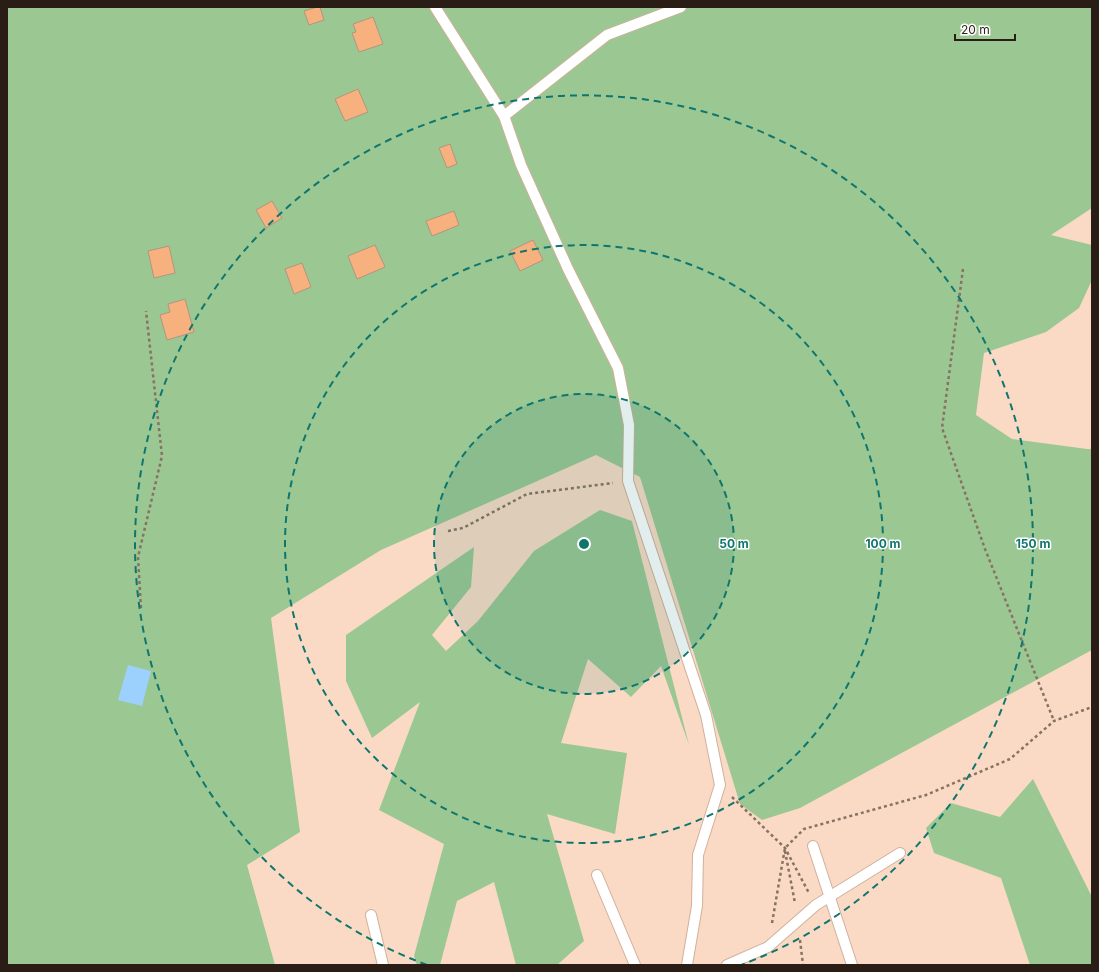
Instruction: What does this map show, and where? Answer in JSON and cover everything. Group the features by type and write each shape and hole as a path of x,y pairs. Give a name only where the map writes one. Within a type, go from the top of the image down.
{"lane":[{"path":"436,7 504,116 521,165 562,255 618,368 629,425 628,481 706,715 720,785 698,855 697,906 687,965"},
{"path":"504,116 608,35 681,7"},
{"path":"813,846 852,965"},
{"path":"727,965 768,947 816,906 900,853"},
{"path":"597,875 635,965"},
{"path":"371,915 382,965"}],"path":[{"path":"963,270 942,428 985,549 1054,721"},
{"path":"142,608 138,557 162,456 146,311"},
{"path":"448,531 463,528 527,494 628,481"},
{"path":"768,947 785,848 804,829 926,795 1010,759 1054,721 1092,707"},
{"path":"720,785 785,848 816,906"}],"green space":[{"path":"7,7 1092,7 1092,208 1051,235 1092,245 1092,280 1079,308 1046,332 984,353 976,415 1012,439 1092,449 1092,650 800,808 762,820 740,804 640,477 596,455 381,550 271,618 300,832 247,865 275,965 7,965"},
{"path":"600,510 632,521 689,745 661,666 631,697 588,659 561,743 627,753 615,834 547,814 584,941 557,965 516,965 494,882 457,901 440,965 417,965 414,956 444,844 379,810 420,702 372,738 346,681 346,635 474,547 471,587 432,635 446,651 478,621 534,551"},
{"path":"1033,779 1092,897 1092,965 1030,965 1001,878 934,853 926,828 951,803 1000,817"}],"water":[{"path":"128,665 151,671 142,706 118,700"}],"building":[{"path":"320,7 324,20 309,25 304,11"},
{"path":"373,17 383,44 359,52 352,33 356,32 353,24"},
{"path":"358,89 368,112 345,121 335,99"},
{"path":"450,144 457,164 447,168 439,148"},
{"path":"272,201 282,218 266,228 256,210"},
{"path":"454,211 459,225 432,236 426,221"},
{"path":"533,240 543,260 520,271 510,251"},
{"path":"375,245 385,267 357,279 348,256"},
{"path":"169,246 175,273 154,278 148,251"},
{"path":"302,263 311,287 294,294 285,269"},
{"path":"185,299 194,332 167,340 160,315 170,312 168,304"}]}
